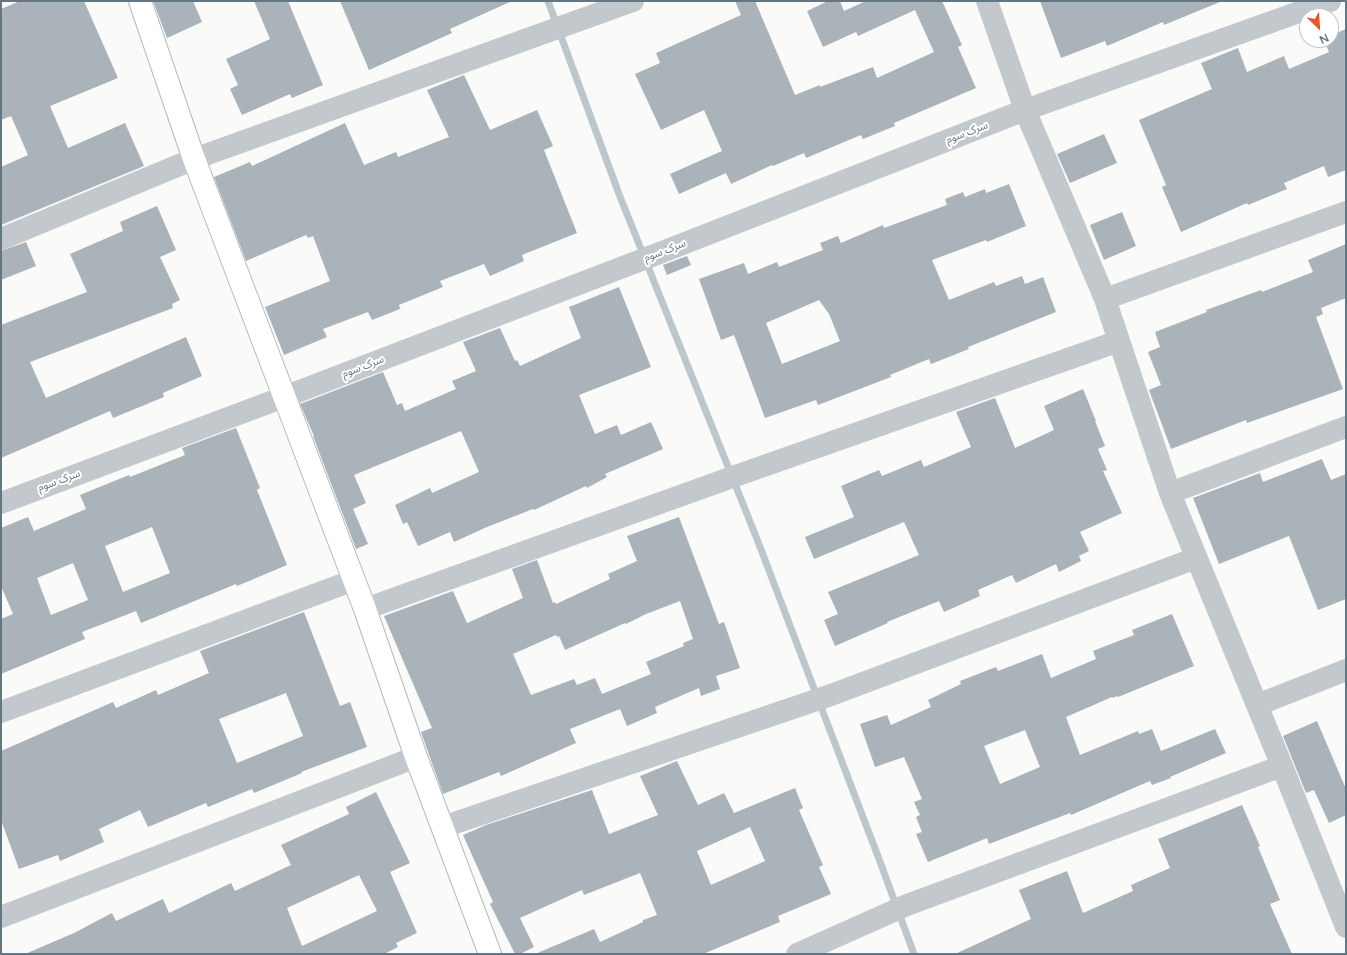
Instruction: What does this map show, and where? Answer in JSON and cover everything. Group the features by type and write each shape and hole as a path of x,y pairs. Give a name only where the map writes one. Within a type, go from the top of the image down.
{"main road":[{"path":"140,1 194,159 354,580 416,758 490,954"}],"street":[{"path":"1,239 194,159 633,1"},
{"path":"987,1 1025,110 1105,299 1170,493 1346,926"},
{"name":"سرک سوم","path":"1,502 284,397 657,254 1025,110 1330,1"},
{"path":"1105,299 1346,212"},
{"path":"365,610 741,474 1119,341"},
{"path":"1170,493 1346,427"},
{"path":"443,827 831,695 1196,558"},
{"path":"1,712 354,580"},
{"path":"1257,705 1346,670"},
{"path":"1,917 416,758"},
{"path":"797,954 907,905 1282,766"}],"building":[{"path":"20,1 84,1 118,78 50,106 68,148 125,123 144,166 1,225 1,167 28,155 11,116 1,120 1,9"},
{"path":"153,1 193,1 202,22 167,38"},
{"path":"254,1 288,1 323,85 292,98 290,94 242,115 230,89 238,85 226,59 270,39"},
{"path":"340,1 512,1 450,29 452,33 369,70"},
{"path":"735,1 755,1 795,95 873,67 877,78 934,52 915,10 858,36 856,32 823,47 807,11 828,1 840,1 844,11 866,1 942,1 962,45 958,47 976,88 894,123 895,126 863,139 861,135 806,158 804,153 773,166 772,165 731,184 726,173 679,194 670,174 722,151 704,110 661,130 635,74 660,63 656,53 741,15"},
{"path":"1040,1 1220,2 1164,25 1163,22 1107,46 1105,41 1061,58"},
{"path":"1346,29 1346,170 1328,177 1324,166 1284,183 1287,189 1248,205 1247,203 1181,232 1162,187 1166,185 1139,120 1212,89 1201,63 1238,48 1247,72 1284,56 1289,69 1329,52 1327,48 1339,48 1339,32"},
{"path":"464,75 490,130 537,110 553,146 544,150 577,233 522,255 524,261 490,276 484,264 440,281 443,287 399,305 400,309 372,320 368,312 323,329 327,337 284,355 265,307 330,281 313,236 308,238 306,235 246,261 214,177 250,162 252,166 345,123 364,165 396,152 398,157 449,137 427,90"},
{"path":"1104,134 1117,163 1070,183 1057,154"},
{"path":"1009,184 1026,226 987,242 986,240 932,260 949,300 994,282 996,286 1022,276 1025,284 1043,277 1056,312 968,347 969,349 931,364 929,359 890,375 891,377 818,405 816,400 765,418 734,335 721,340 699,279 744,263 748,274 777,262 779,267 823,250 820,243 838,236 841,243 883,225 884,228 947,205 945,199 963,192 965,197 985,189 986,193","holes":["819,300 829,314 840,341 782,364 766,323"]},
{"path":"157,206 176,250 160,257 180,300 172,304 173,308 30,362 46,398 186,337 202,376 163,393 164,397 113,418 110,411 1,458 1,325 87,292 70,254 123,231 120,222"},
{"path":"1122,212 1136,246 1104,260 1090,225"},
{"path":"26,242 36,266 1,280 1,251"},
{"path":"1346,244 1346,298 1321,308 1323,314 1316,317 1343,389 1247,423 1246,420 1171,449 1149,390 1161,385 1148,352 1160,347 1155,332 1207,312 1206,310 1261,290 1262,292 1313,272 1308,260"},
{"path":"687,256 691,265 667,275 663,265"},
{"path":"619,287 651,367 579,395 595,434 617,425 621,435 651,422 663,449 605,474 607,477 587,488 586,486 534,510 533,509 487,527 454,542 450,532 418,546 407,522 403,524 395,505 430,488 432,493 479,472 461,431 354,475 366,503 353,509 368,544 356,549 314,436 300,404 383,372 397,405 402,403 405,411 456,389 452,381 476,371 463,342 500,328 515,361 517,360 520,366 581,338 569,307"},
{"path":"1083,389 1105,446 1098,449 1107,470 1103,471 1122,513 1080,532 1089,551 1079,556 1081,561 1059,572 1056,564 1016,583 1012,575 978,590 980,596 944,612 939,601 887,622 888,623 835,646 824,620 838,614 828,592 919,555 904,522 814,559 805,537 854,517 841,486 879,470 882,476 921,460 924,467 971,447 956,412 995,398 1015,448 1054,430 1044,406"},
{"path":"236,428 260,488 257,490 287,565 141,623 136,611 82,632 85,639 1,674 1,619 13,614 1,586 1,528 28,517 34,531 86,509 80,495 129,475 130,477 185,455 182,448","holes":["152,527 170,573 123,592 105,546","73,563 88,600 51,615 37,578"]},
{"path":"1322,459 1331,480 1346,474 1346,599 1318,610 1289,536 1219,564 1193,498 1260,473 1263,482"},
{"path":"679,517 719,624 724,622 740,668 716,676 720,689 701,696 699,688 655,707 657,713 627,726 620,709 570,729 576,743 501,776 499,772 443,794 421,732 432,728 384,616 453,591 467,623 523,598 512,569 537,560 553,603 555,602 556,604 610,579 608,574 637,561 627,536","holes":["680,601 693,639 683,643 684,646 646,662 651,674 602,694 595,678 577,685 574,679 531,695 513,654 556,635 557,637 559,636 565,650 646,614"]},
{"path":"304,612 340,706 350,702 367,747 301,772 302,773 254,793 252,789 208,807 206,803 148,827 140,810 99,829 104,842 60,861 58,855 19,869 1,820 1,751 113,702 116,708 156,690 158,695 209,673 200,651","holes":["286,693 303,736 237,763 219,719"]},
{"path":"1172,614 1194,666 1118,697 1112,697 1066,717 1080,755 1138,731 1139,734 1152,729 1161,751 1215,729 1226,753 1170,777 1171,778 1152,785 1150,781 1071,815 1070,813 989,844 987,838 928,862 916,834 922,832 916,817 920,815 914,802 922,799 904,757 875,767 860,724 887,715 891,725 931,707 928,700 961,684 960,681 996,667 998,671 1042,654 1051,678 1096,659 1093,651 1134,635 1132,630","holes":["1025,730 1040,767 1000,784 984,746"]},
{"path":"1317,721 1346,789 1346,815 1329,823 1314,790 1306,793 1283,736"},
{"path":"677,761 698,805 724,793 734,813 795,788 803,808 799,810 823,865 819,867 831,894 778,916 780,922 703,954 535,954 594,929 600,942 643,922 643,920 657,915 640,873 584,895 582,890 520,918 534,947 520,954 515,954 490,904 493,902 463,835 486,825 592,790 609,834 658,815 640,776","holes":["750,827 765,861 711,885 697,851"]},
{"path":"376,792 410,863 390,872 417,933 396,943 398,947 384,954 25,954 74,933 112,913 116,921 163,899 169,913 231,883 235,891 291,865 281,845 349,814 346,807","holes":["359,875 377,911 302,946 287,908"]},
{"path":"1242,805 1260,846 1258,847 1280,900 1270,904 1292,954 955,954 1031,919 1019,890 1067,871 1083,913 1133,891 1131,885 1170,868 1158,839"}],"waterway":[{"path":"548,1 619,194 757,539 914,954"}]}
